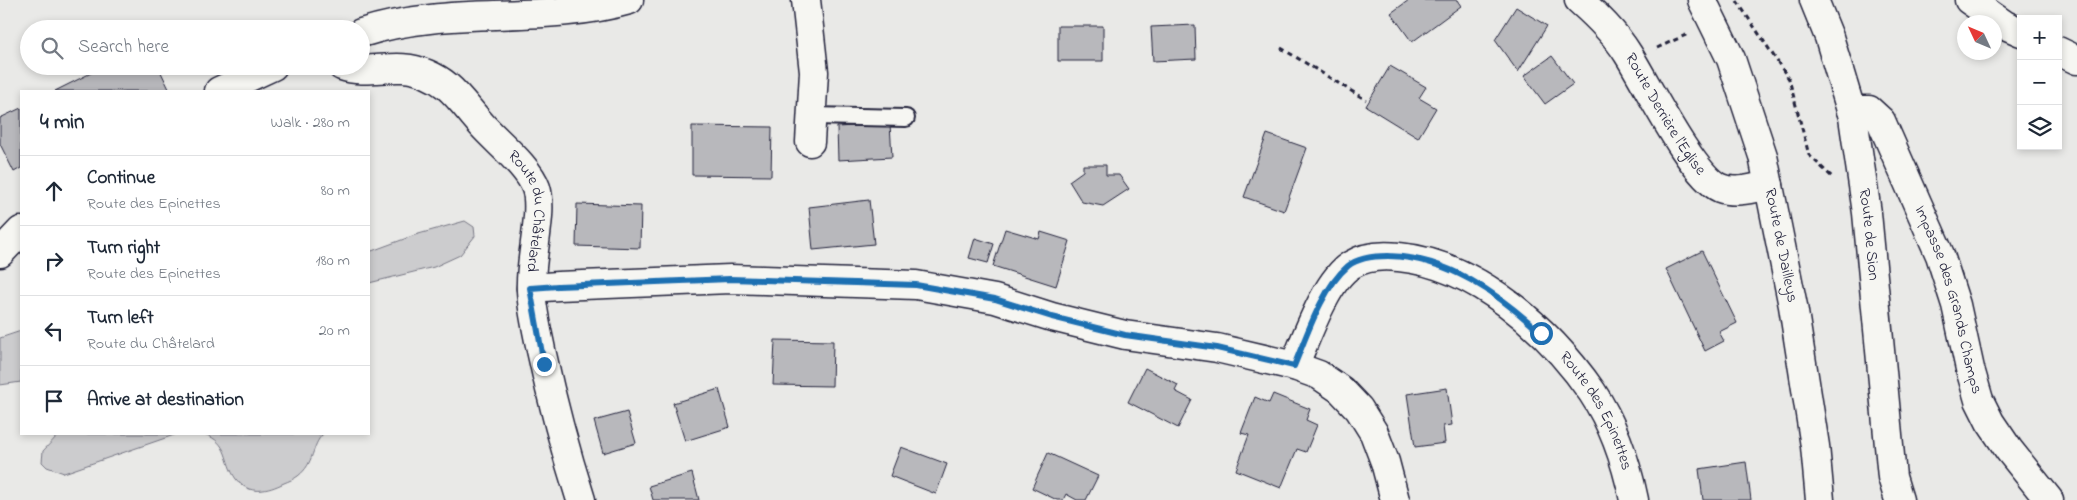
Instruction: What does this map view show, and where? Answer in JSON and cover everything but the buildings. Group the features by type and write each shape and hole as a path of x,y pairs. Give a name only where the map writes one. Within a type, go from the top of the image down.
{"street":[{"path":"370,30 479,7 542,13 597,7 629,0"},
{"path":"806,0 814,72 812,129"},
{"name":"Route Derrière l'Eglise","path":"1579,0 1601,19 1627,52 1675,136 1708,180 1720,188 1728,189 1744,190 1769,185"},
{"name":"Route de Sion","path":"1814,0 1829,37 1852,110 1867,213 1893,492"},
{"path":"1969,0 2005,25 2017,30"},
{"name":"Route de Dailleys","path":"1707,11 1731,59 1763,156 1793,306 1815,446 1820,500"},
{"path":"2062,53 2077,60"},
{"name":"Route du Châtelard","path":"370,69 391,67 407,68 438,79 456,95 529,174 536,189 538,207 530,288 544,364 561,436 580,500"},
{"path":"220,90 253,75"},
{"name":"Impasse des Grands Champs","path":"1852,110 1869,110 1881,120 1940,255 1956,305 1979,400 1990,422 2008,450 2049,500"},
{"path":"0,253 20,231"},
{"name":"Route des Epinettes","path":"1294,366 1324,299 1349,266 1367,258 1392,256 1427,262 1446,268 1483,288 1520,313 1577,373 1592,392 1614,432 1624,459 1634,500"},
{"path":"530,288 730,279 916,285 995,299 1052,317 1125,335 1217,348 1294,366 1319,376 1334,385 1359,409 1374,432 1385,462 1394,500"}],"lane":[{"path":"812,129 906,118"}],"path":[{"path":"1736,0 1789,80 1809,155 1835,181"},
{"path":"1651,51 1707,11"},
{"path":"1281,48 1366,100"}],"shaded area":[{"path":"465,221 474,227 475,236 460,255 434,267 370,283 370,252 415,235"},
{"path":"20,331 20,382 0,385 0,338"},
{"path":"58,435 174,435 64,473 47,467 42,462 43,451"},
{"path":"206,435 322,435 316,444 307,466 298,476 265,490 253,490 241,484 232,472 222,447"}],"route":[{"path":"544,364 530,288 730,279 897,284 940,288 995,299 1052,317 1125,335 1217,348 1294,366 1324,299 1341,274 1357,261 1378,256 1409,258 1427,262 1462,275 1502,299 1541,333"}]}
